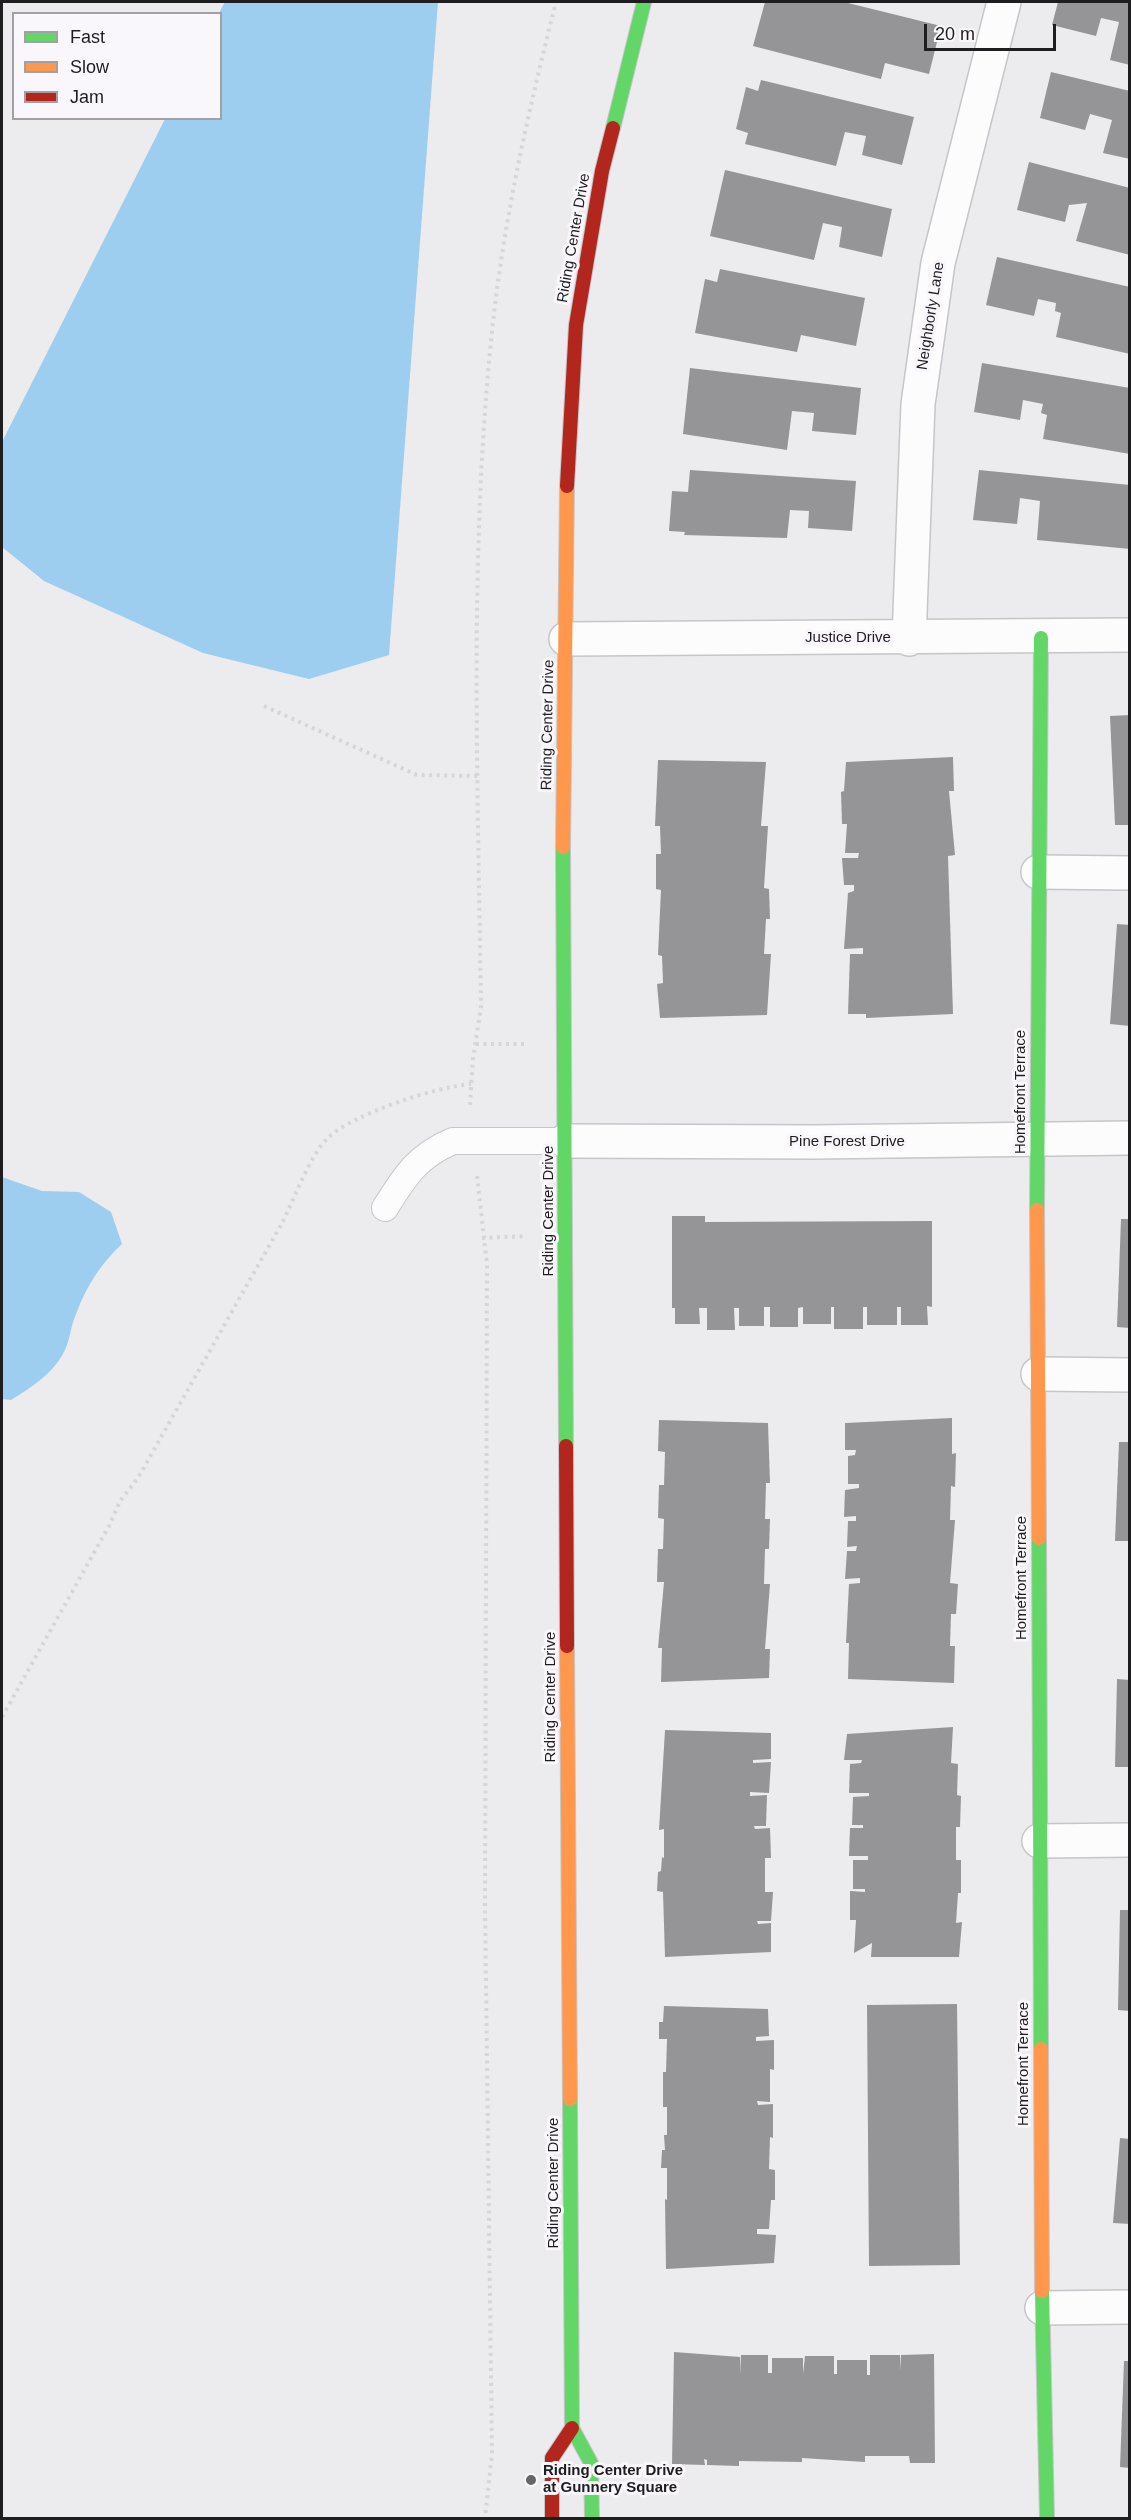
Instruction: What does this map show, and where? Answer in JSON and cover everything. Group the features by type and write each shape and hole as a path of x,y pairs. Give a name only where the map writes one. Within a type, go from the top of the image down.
{"street":[{"name":"Riding Center Drive","path":"592,2518 591,2463 572,2428 563,868 567,486 576,325 602,171 644,2"},
{"name":"Neighborly Lane","path":"909,639 918,404 937,275 1004,2"},
{"name":"Justice Drive","path":"566,639 909,639 1130,635"},
{"name":"Homefront Terrace","path":"1041,638 1037,1140 1039,1841 1042,2308 1047,2518"},
{"path":"1038,872 1130,873"},
{"name":"Pine Forest Drive","path":"565,1141 1130,1138"},
{"path":"1038,1374 1130,1375"},
{"path":"1039,1841 1130,1840"},
{"path":"1042,2308 1130,2307"},
{"path":"552,2518 552,2458 572,2428"}],"lane":[{"path":"385,1208 416,1162 436,1148 453,1141 565,1141"}],"path":[{"path":"470,1109 475,1044 481,1006 476,679 481,490 491,339 510,213 537,78 556,2"},
{"path":"264,706 417,775 478,776"},
{"path":"475,1044 527,1044"},
{"path":"2,1718 109,1526 120,1501 138,1478 282,1223 319,1147 329,1136 375,1112 435,1090 471,1084"},
{"path":"477,1170 482,1238 487,1264 485,1904 492,2454 485,2518"},
{"path":"482,1238 537,1236"}],"water":[{"path":"225,2 438,2 389,655 309,679 203,653 44,581 2,547 2,442 164,120 222,120 222,12 220,12"},
{"path":"2,1177 42,1191 79,1192 111,1212 122,1244 107,1259 89,1285 74,1318 67,1346 55,1366 42,1379 11,1400 2,1399"}],"building":[{"path":"765,2 844,2 941,26 929,74 885,63 881,79 753,46"},
{"path":"1058,2 1130,2 1130,65 1110,60 1119,22 1101,18 1096,36 1052,25"},
{"path":"1051,72 1130,91 1130,159 1103,153 1112,120 1090,114 1085,130 1040,118"},
{"path":"761,80 914,117 902,165 862,155 866,136 845,132 836,166 745,144 748,133 736,129 746,87 758,91"},
{"path":"1029,162 1130,188 1130,255 1076,241 1087,203 1069,205 1065,222 1017,210"},
{"path":"725,170 892,209 882,257 839,247 842,227 823,223 814,260 710,236"},
{"path":"997,257 1130,287 1130,354 1056,337 1061,313 1055,311 1056,303 1038,299 1034,316 986,305"},
{"path":"720,269 865,298 856,346 801,335 797,352 695,333 705,279 717,282"},
{"path":"982,363 1130,388 1130,454 1043,439 1047,415 1041,413 1043,404 1023,400 1020,420 974,412"},
{"path":"690,368 861,388 856,435 812,431 814,413 792,411 787,450 683,434"},
{"path":"690,470 856,481 852,531 808,528 809,511 790,510 787,538 684,535 685,532 669,531 672,491 688,492"},
{"path":"979,470 1130,485 1130,549 1037,540 1040,501 1020,498 1017,524 973,520"},
{"path":"1130,715 1130,825 1115,825 1110,716"},
{"path":"953,757 954,791 949,791 955,855 948,856 953,1014 866,1018 866,1014 848,1014 850,954 863,954 863,948 844,949 848,893 854,891 854,885 844,885 842,858 858,858 859,853 845,853 847,824 842,824 841,792 844,791 846,762"},
{"path":"658,760 766,762 761,826 768,826 764,888 769,889 770,919 766,919 764,954 771,954 767,1015 660,1018 657,984 663,983 662,956 658,955 661,890 656,889 656,854 661,854 660,826 655,826"},
{"path":"1117,924 1130,925 1130,1026 1110,1024"},
{"path":"672,1216 705,1216 705,1222 932,1221 932,1307 927,1306 928,1325 901,1325 901,1307 897,1307 897,1325 867,1325 867,1307 863,1307 863,1329 834,1329 834,1307 831,1307 831,1324 803,1324 803,1307 798,1308 798,1327 770,1327 770,1307 764,1307 764,1326 739,1326 739,1308 734,1308 735,1330 707,1330 707,1308 699,1308 700,1324 675,1324 675,1308 672,1308"},
{"path":"1121,1219 1130,1219 1130,1328 1117,1327"},
{"path":"952,1418 952,1454 956,1453 955,1487 951,1486 950,1520 955,1520 950,1583 958,1584 956,1614 951,1614 950,1646 955,1646 954,1683 848,1679 849,1643 846,1643 849,1584 860,1583 860,1578 845,1579 847,1551 856,1551 857,1546 847,1547 848,1521 856,1521 856,1516 844,1517 845,1490 859,1488 859,1484 848,1484 848,1456 855,1455 856,1450 845,1450 845,1423"},
{"path":"659,1420 768,1423 770,1483 766,1483 765,1519 770,1519 769,1549 765,1549 764,1584 770,1584 765,1649 770,1649 769,1678 661,1682 662,1648 658,1648 664,1582 657,1582 658,1549 663,1549 664,1519 658,1518 659,1485 664,1485 665,1452 658,1451"},
{"path":"1119,1442 1130,1442 1130,1541 1115,1541"},
{"path":"1117,1679 1130,1680 1130,1767 1115,1767"},
{"path":"953,1727 951,1763 958,1764 957,1795 961,1796 960,1827 956,1827 956,1860 961,1860 961,1893 958,1893 956,1923 962,1922 959,1957 871,1957 872,1943 854,1953 856,1920 850,1920 850,1891 865,1892 865,1889 853,1889 853,1860 868,1860 868,1856 849,1856 850,1828 863,1828 863,1825 852,1825 853,1797 869,1796 869,1793 849,1793 850,1764 861,1763 862,1760 844,1760 847,1734"},
{"path":"665,1730 771,1733 771,1759 753,1760 753,1763 771,1762 769,1793 750,1792 750,1796 767,1795 766,1826 754,1826 755,1829 770,1828 771,1858 765,1858 765,1892 773,1892 771,1921 757,1921 758,1924 771,1923 771,1952 665,1957 663,1892 657,1891 658,1872 661,1871 662,1857 664,1858 664,1829 659,1830"},
{"path":"1120,1910 1130,1910 1130,2011 1118,2010"},
{"path":"957,2004 960,2265 869,2266 867,2005"},
{"path":"664,2006 768,2009 769,2036 756,2037 756,2041 774,2040 774,2070 770,2069 770,2102 757,2101 758,2105 773,2104 773,2138 770,2137 769,2169 775,2170 775,2200 771,2200 769,2229 757,2229 757,2234 776,2235 774,2263 666,2269 667,2168 661,2168 662,2150 665,2150 664,2135 667,2135 667,2107 663,2107 663,2072 666,2072 667,2039 659,2039 659,2022 663,2022"},
{"path":"1120,2138 1130,2139 1130,2224 1113,2223"},
{"path":"674,2352 740,2357 740,2374 741,2355 768,2355 768,2373 772,2373 772,2358 803,2358 803,2374 805,2356 834,2356 834,2374 837,2374 837,2360 867,2360 867,2375 870,2375 870,2355 900,2355 900,2371 901,2355 934,2354 935,2463 910,2463 909,2456 865,2456 865,2462 802,2458 802,2462 739,2461 739,2466 707,2465 707,2460 704,2459 705,2465 672,2464"},
{"path":"1124,2361 1130,2361 1130,2468 1120,2467"}],"traffic: fast":[{"path":"613,128 644,2"},
{"path":"1037,1210 1041,638"},
{"path":"563,847 566,1446"},
{"path":"1039,1538 1041,2049"},
{"path":"570,2099 572,2428 591,2463 592,2518"},
{"path":"1042,2291 1047,2518"}],"traffic: slow":[{"path":"563,847 567,486"},
{"path":"1037,1210 1039,1538"},
{"path":"567,1646 570,2099"},
{"path":"1041,2049 1042,2291"}],"traffic: jam":[{"path":"567,486 576,325 602,171 613,128"},
{"path":"566,1446 567,1646"},
{"path":"552,2518 552,2458 572,2428"}],"place":[{"name":"Riding Center Drive at Gunnery Square","path":"531,2480"}]}
